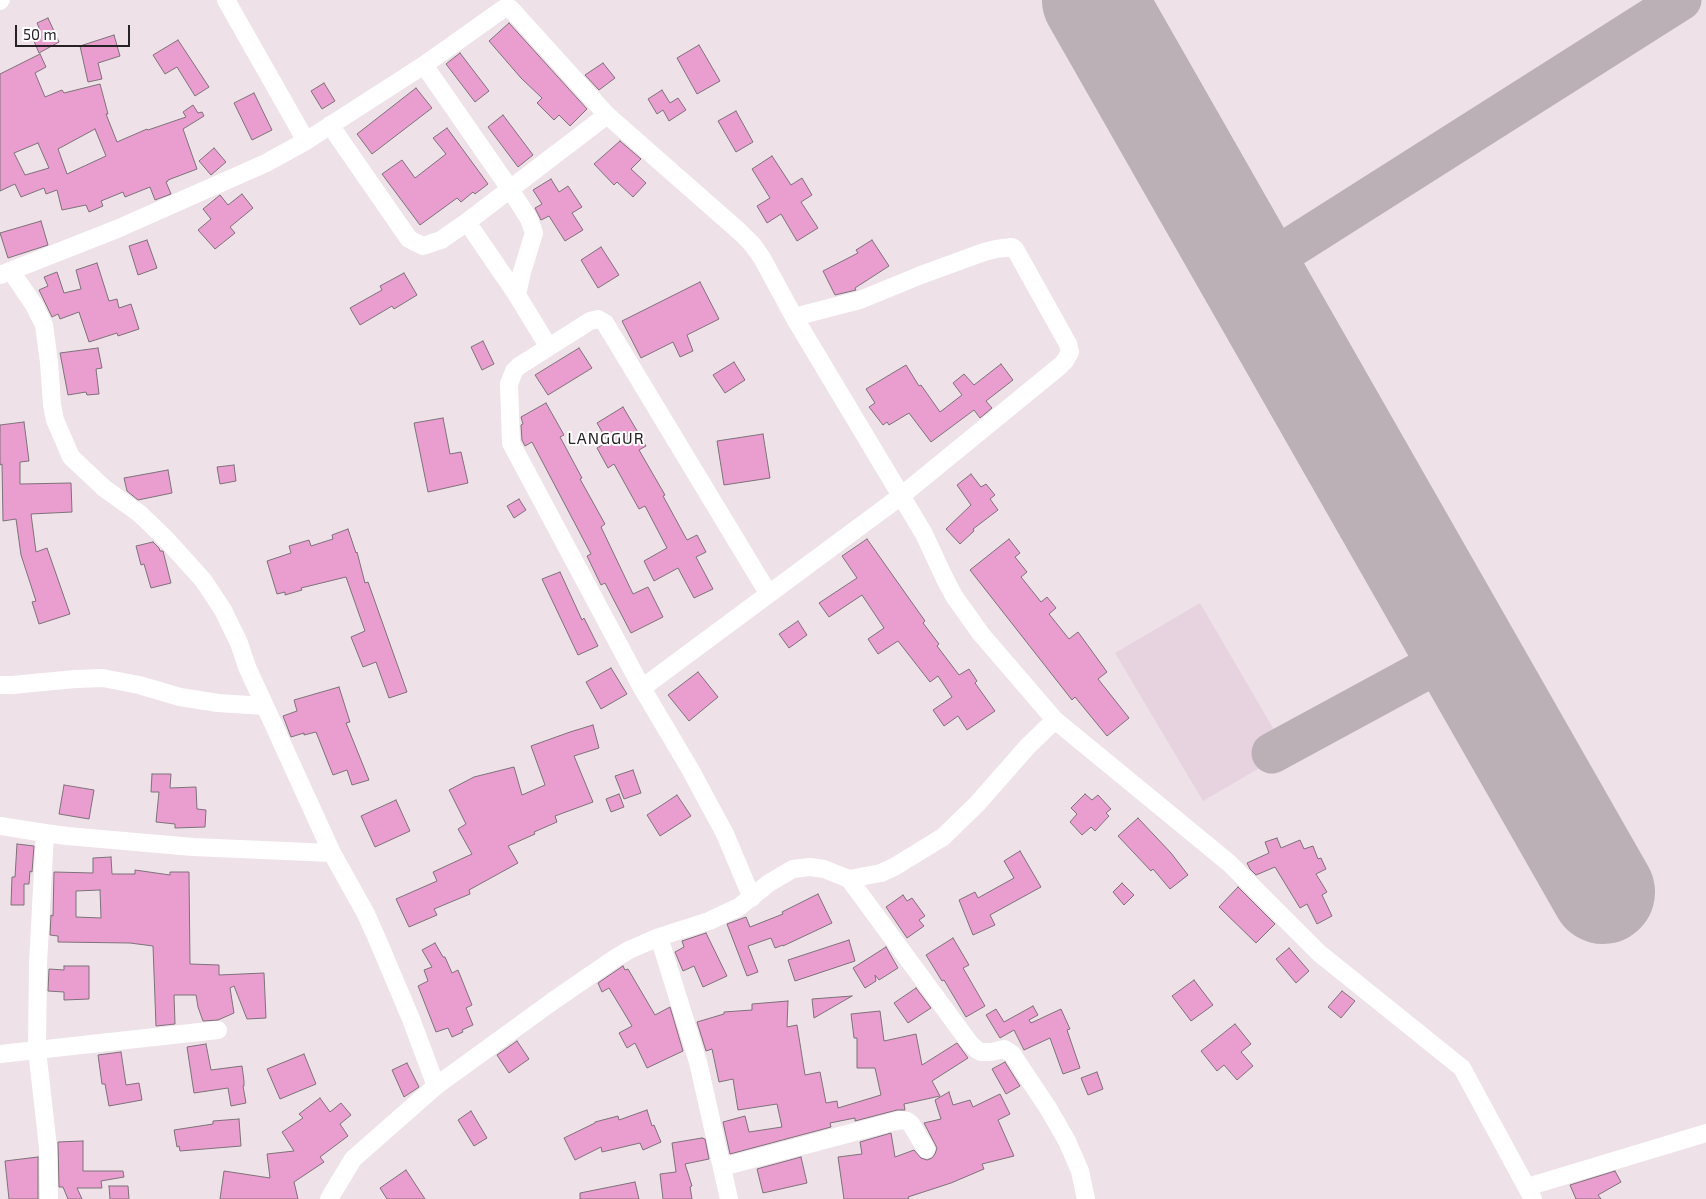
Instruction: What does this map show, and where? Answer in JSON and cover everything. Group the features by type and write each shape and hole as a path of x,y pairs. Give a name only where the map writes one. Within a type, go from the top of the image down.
{"street":[{"path":"226,0 306,141"},
{"path":"5,273 117,230 226,181 306,141 424,65 502,9 508,7 514,11 607,115 752,244 924,534 944,577 966,614 1055,720 1229,863 1318,953 1462,1068 1530,1193 1706,1133"},
{"path":"424,65 530,219 534,233 517,295"},
{"path":"330,125 409,238 424,246 433,244 467,222 607,115"},
{"path":"467,222 517,295 548,346"},
{"path":"642,688 901,496 1060,366 1070,352 1068,344 1015,249 1008,247 984,252 860,300 794,317"},
{"path":"5,273 26,290 44,325 50,362 52,406 55,420 72,458 104,488 140,514 166,539 203,580 223,610 239,643 264,706 332,853 366,914 378,940 411,1019 436,1086"},
{"path":"752,898 725,834 690,769 642,688 511,443 509,384 514,371 548,346 594,319 598,319 605,324 768,593"},
{"path":"0,685 103,678 139,685 180,697 218,703 264,706"},
{"path":"849,879 881,873 943,837 977,804 1028,746 1055,720"},
{"path":"0,826 67,836 193,848 332,853"},
{"path":"46,833 38,964 37,1050 48,1146 49,1199"},
{"path":"329,1199 353,1159 436,1086 553,1001 629,950 659,937 709,921 739,907 774,880 793,869 810,867 824,869 849,879 969,1042 977,1050 991,1052 1004,1049 1012,1054 1068,1141 1080,1171 1086,1199"},
{"path":"659,937 698,1062 730,1199"},
{"path":"0,1054 218,1030"},
{"path":"722,1167 900,1120 907,1120 911,1124 926,1149"}],"shaded area":[{"path":"1200,603 1287,752 1203,801 1115,653"}],"building":[{"path":"48,18 59,42 39,53 31,34 40,30 37,23"},
{"path":"509,23 587,109 570,126 559,115 554,120 537,103 542,98 521,78 489,41"},
{"path":"114,35 120,56 98,63 102,79 88,82 80,46"},
{"path":"178,40 209,87 195,96 177,67 165,74 153,55"},
{"path":"699,45 720,81 697,94 677,58"},
{"path":"460,53 489,91 475,102 446,64"},
{"path":"40,54 46,67 35,73 45,97 62,90 64,93 100,84 108,114 106,114 117,142 147,129 186,117 183,112 193,105 198,113 202,112 204,116 183,129 197,169 168,180 166,182 171,194 155,200 150,187 125,197 123,192 101,201 103,206 89,212 86,205 62,210 57,190 46,194 44,188 21,197 15,184 0,191 0,74","holes":["95,129 106,156 67,174 58,149","38,143 49,168 25,175 14,153"]},
{"path":"603,63 615,78 599,90 585,75"},
{"path":"324,83 335,101 322,109 311,91"},
{"path":"416,88 432,108 372,154 357,134"},
{"path":"662,90 670,103 678,98 686,110 669,121 663,110 657,114 648,99"},
{"path":"254,93 272,130 252,140 234,103"},
{"path":"736,111 753,142 736,152 718,121"},
{"path":"503,115 533,155 518,167 488,127"},
{"path":"447,128 488,184 475,194 473,192 461,202 457,198 420,225 382,174 402,160 415,178 446,154 433,138"},
{"path":"620,141 641,159 631,169 646,183 633,197 617,182 614,185 594,164"},
{"path":"214,148 226,162 211,175 199,161"},
{"path":"772,156 791,185 802,178 812,195 801,202 818,228 797,241 781,214 767,223 757,206 770,198 752,169"},
{"path":"551,179 559,192 568,186 582,207 572,213 583,230 565,241 549,216 541,220 535,208 542,204 533,190"},
{"path":"242,194 253,208 230,227 235,233 215,249 198,230 211,219 203,209 220,195 228,205"},
{"path":"41,221 48,245 8,258 0,233"},
{"path":"147,240 157,268 138,275 129,246"},
{"path":"872,240 889,266 855,288 856,290 835,295 823,271 858,253 856,250"},
{"path":"601,247 619,275 598,288 581,260"},
{"path":"97,263 109,301 117,299 119,308 131,304 139,329 118,336 117,333 89,342 79,312 60,319 58,314 52,317 39,290 48,286 44,277 57,272 64,293 81,289 76,270"},
{"path":"404,273 417,295 394,309 392,306 360,325 350,308 382,290 380,286"},
{"path":"700,282 719,319 687,335 693,351 680,357 673,342 641,358 622,321"},
{"path":"483,341 494,364 482,370 471,347"},
{"path":"98,348 102,368 96,369 99,394 87,395 86,392 68,395 60,353"},
{"path":"579,348 592,368 548,395 535,375"},
{"path":"734,362 745,380 725,393 713,375"},
{"path":"1001,364 1013,380 986,401 992,408 980,418 974,410 931,442 909,413 889,425 887,422 883,425 869,407 875,403 866,389 906,365 919,386 921,385 940,412 962,395 953,383 964,374 974,385"},
{"path":"546,403 564,435 560,437 582,478 580,479 605,524 601,527 633,594 648,587 663,617 631,633 605,583 601,585 587,556 591,554 532,442 525,446 522,440 521,425 523,424 521,417"},
{"path":"623,407 646,446 639,450 665,495 663,496 687,540 697,535 706,552 696,557 713,589 694,598 678,568 654,581 644,561 667,548 645,506 639,509 614,464 608,468 597,448 608,442 597,423"},
{"path":"443,418 450,454 461,452 468,483 428,492 414,423"},
{"path":"24,422 29,461 20,462 20,484 71,483 72,512 31,514 36,552 47,548 70,614 39,624 32,602 36,601 21,555 16,519 3,521 0,425"},
{"path":"763,434 770,478 724,485 717,441"},
{"path":"234,465 236,481 220,484 217,467"},
{"path":"168,470 172,493 138,500 127,491 124,478"},
{"path":"971,474 981,487 986,484 995,495 990,499 998,510 973,529 974,531 960,544 946,529 971,505 957,485"},
{"path":"519,499 526,510 514,518 507,506"},
{"path":"348,529 357,552 365,583 368,582 407,692 389,698 376,662 363,667 351,637 365,631 346,577 301,588 302,590 285,595 285,592 277,594 267,561 291,553 289,546 309,540 311,546 333,539 332,535"},
{"path":"867,539 925,621 923,623 939,644 937,646 959,675 969,669 977,681 975,683 995,711 967,730 958,716 944,726 933,710 952,697 938,676 930,682 898,641 878,654 868,639 884,628 862,595 829,617 819,603 857,578 842,556"},
{"path":"1009,539 1020,553 1015,557 1027,572 1021,577 1041,602 1047,597 1056,608 1049,614 1069,639 1078,632 1107,672 1098,679 1129,718 1107,736 1075,697 1072,700 970,570"},
{"path":"153,542 160,551 163,551 171,583 151,588 144,564 141,565 136,546"},
{"path":"560,572 582,620 584,618 598,646 578,655 542,579"},
{"path":"798,621 807,635 789,648 779,634"},
{"path":"611,668 627,694 601,709 586,682"},
{"path":"698,672 718,697 689,721 668,695"},
{"path":"339,687 350,722 346,723 369,780 352,785 347,770 333,775 316,732 291,737 283,716 297,711 294,700"},
{"path":"593,725 599,748 574,756 593,802 555,816 557,822 508,846 518,863 469,890 470,894 434,909 437,915 409,927 396,899 437,881 433,872 472,854 458,829 466,824 449,790 474,777 514,767 522,795 545,785 531,746"},
{"path":"633,770 641,793 624,799 615,776"},
{"path":"152,774 171,774 170,788 196,787 197,809 206,810 205,827 175,828 175,824 156,822 159,792 151,792"},
{"path":"64,785 94,790 89,819 59,814"},
{"path":"619,794 624,807 611,812 606,799"},
{"path":"1085,794 1092,800 1098,795 1111,809 1106,813 1109,816 1095,831 1091,827 1082,835 1070,822 1077,814 1071,808"},
{"path":"677,795 691,816 660,836 647,815"},
{"path":"396,800 410,831 375,847 361,816"},
{"path":"1138,818 1171,853 1188,875 1170,889 1153,869 1151,871 1118,836"},
{"path":"1277,838 1281,848 1300,840 1304,849 1313,846 1318,859 1321,858 1326,869 1316,874 1327,892 1322,895 1332,916 1317,924 1307,904 1300,908 1275,867 1256,875 1250,869 1247,863 1269,853 1265,842"},
{"path":"17,844 34,846 29,884 24,884 24,905 11,905 12,877 15,877"},
{"path":"1020,851 1041,887 990,915 995,925 973,935 959,900 975,892 978,898 1014,878 1004,861"},
{"path":"111,857 112,874 135,874 135,870 170,875 170,872 189,872 190,964 219,965 219,975 264,973 266,1018 247,1019 234,986 230,988 234,1013 218,1020 203,1021 196,995 174,995 175,1024 156,1026 153,946 130,943 58,942 58,936 50,935 51,915 53,916 54,872 93,873 93,858","holes":["100,890 101,918 76,917 76,891"]},
{"path":"1122,883 1134,895 1124,905 1113,892"},
{"path":"1238,887 1275,924 1256,943 1219,907"},
{"path":"818,894 832,923 783,946 775,948 771,938 748,946 758,972 747,976 727,924 746,917 750,927 783,914 782,912"},
{"path":"903,895 907,901 912,898 925,916 919,920 924,926 907,938 886,907"},
{"path":"706,933 727,976 703,987 694,966 683,971 675,952 684,947 682,941"},
{"path":"953,938 969,965 963,968 985,1006 966,1017 944,980 942,981 926,955"},
{"path":"849,940 855,961 795,981 788,960"},
{"path":"435,943 443,957 445,957 452,973 458,970 472,1005 466,1008 473,1025 452,1037 448,1028 436,1032 418,986 428,981 424,970 432,967 422,950"},
{"path":"886,947 898,968 879,980 875,975 876,981 865,988 853,968"},
{"path":"1289,948 1309,971 1296,983 1276,959"},
{"path":"64,966 89,966 89,999 64,1000 64,992 48,991 49,969 64,970"},
{"path":"623,966 625,970 628,969 655,1015 670,1007 683,1051 647,1068 635,1043 627,1048 619,1033 632,1026 609,988 602,992 598,983"},
{"path":"1194,980 1213,1005 1191,1021 1172,996"},
{"path":"916,988 931,1008 908,1023 894,1003"},
{"path":"1342,991 1355,1001 1341,1018 1328,1007"},
{"path":"852,996 814,1018 812,999"},
{"path":"788,1001 787,1027 797,1025 805,1075 820,1072 826,1103 837,1101 838,1108 881,1095 875,1068 857,1068 857,1038 854,1038 851,1014 880,1011 884,1041 916,1034 922,1065 957,1043 968,1058 932,1081 940,1096 904,1104 905,1110 897,1110 855,1121 855,1118 830,1123 831,1127 730,1154 723,1122 745,1116 749,1132 782,1127 777,1104 738,1110 733,1079 719,1082 712,1049 706,1051 697,1022 724,1014 724,1012 752,1010 752,1004"},
{"path":"1033,1006 1038,1015 1029,1020 1031,1023 1061,1009 1070,1029 1067,1030 1080,1068 1063,1074 1050,1038 1024,1050 1014,1030 1000,1038 986,1015 996,1009 1004,1022"},
{"path":"1235,1024 1251,1044 1241,1052 1253,1066 1237,1080 1224,1065 1217,1071 1201,1051"},
{"path":"517,1041 529,1059 509,1073 497,1055"},
{"path":"206,1044 211,1070 242,1066 246,1103 231,1106 228,1088 194,1093 187,1047"},
{"path":"121,1052 126,1085 139,1083 142,1100 109,1106 105,1084 102,1084 98,1055"},
{"path":"304,1054 316,1084 280,1099 267,1069"},
{"path":"1005,1062 1020,1086 1006,1094 992,1069"},
{"path":"407,1063 419,1087 404,1097 392,1070"},
{"path":"1097,1072 1103,1089 1088,1095 1081,1078"},
{"path":"949,1092 953,1105 970,1100 973,1107 1000,1094 1010,1114 998,1120 1014,1156 982,1164 984,1169 951,1183 908,1197 909,1199 844,1199 838,1157 862,1154 860,1142 891,1133 895,1157 914,1150 921,1158 927,1160 932,1158 937,1148 924,1123 941,1119 935,1100"},
{"path":"320,1098 330,1112 341,1103 351,1115 340,1124 348,1136 320,1157 324,1162 294,1182 298,1199 220,1199 224,1171 270,1178 267,1154 294,1151 282,1132 303,1118 299,1114"},
{"path":"647,1110 652,1126 654,1125 661,1142 643,1150 640,1143 602,1152 601,1147 575,1160 564,1138 595,1122 618,1116 619,1120"},
{"path":"471,1111 487,1138 474,1146 458,1120"},
{"path":"239,1119 241,1146 180,1151 179,1146 177,1147 174,1130 213,1124 213,1121"},
{"path":"705,1139 709,1159 685,1164 692,1186 690,1187 692,1199 663,1199 660,1174 676,1172 672,1143"},
{"path":"83,1141 83,1171 123,1171 124,1177 101,1181 102,1188 77,1188 82,1199 68,1199 63,1187 59,1187 58,1142"},
{"path":"38,1157 38,1199 9,1199 5,1161"},
{"path":"801,1157 807,1183 763,1193 757,1169"},
{"path":"406,1170 425,1199 387,1199 380,1188"},
{"path":"1615,1171 1621,1182 1598,1195 1601,1199 1576,1199 1570,1185"},
{"path":"635,1182 639,1199 580,1199 580,1193"},
{"path":"109,1186 128,1186 129,1199 110,1199"}],"taxiway":[{"path":"1251,274 1681,0"},
{"path":"1443,613 1445,640 1439,656 1425,670 1447,668 1466,674 1489,692"},
{"path":"1272,753 1425,670"}],"runway":[{"path":"1094,0 1603,892"}],"district":[{"name":"LANGGUR","path":"606,439"}]}
